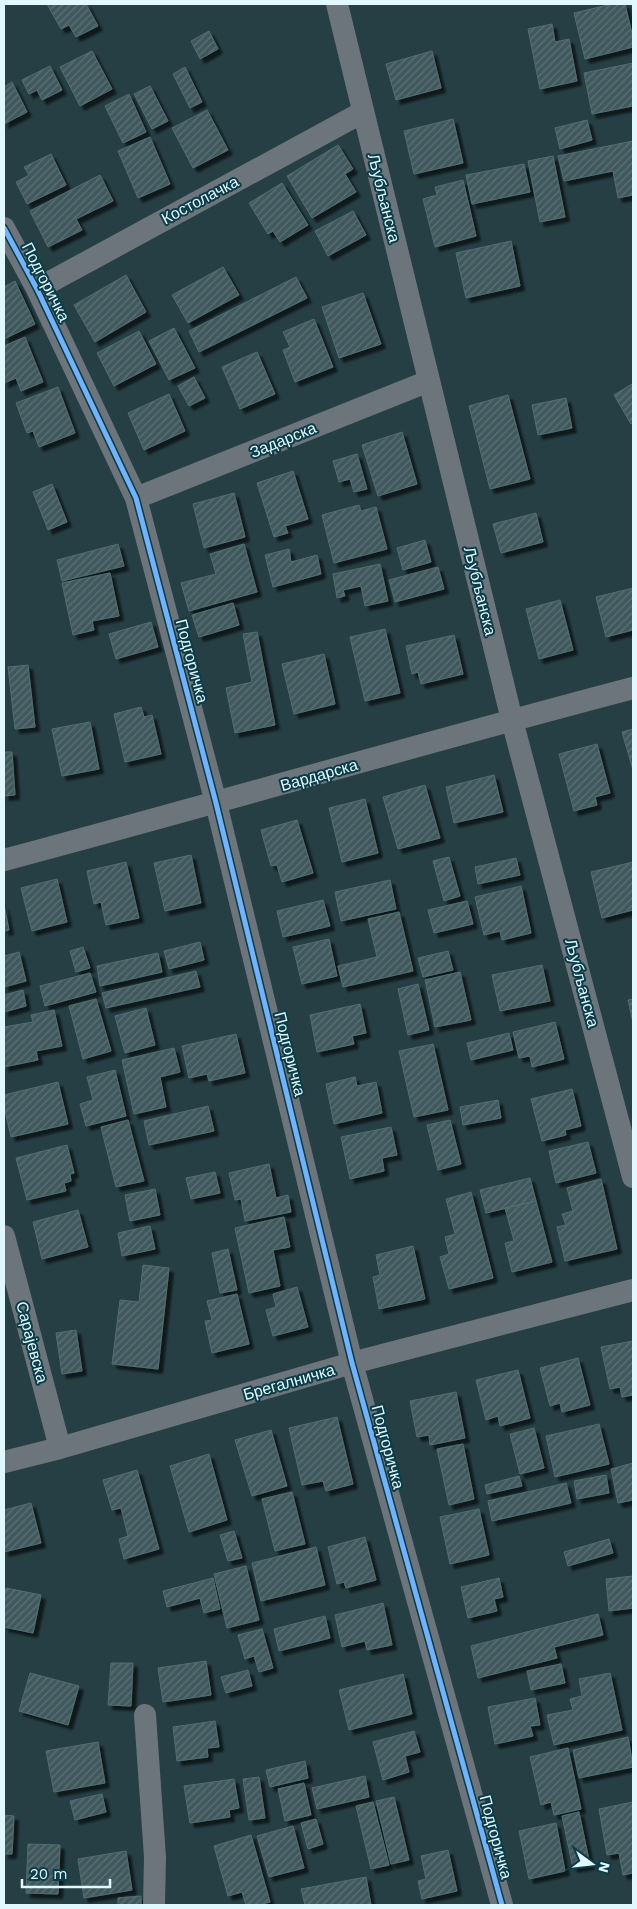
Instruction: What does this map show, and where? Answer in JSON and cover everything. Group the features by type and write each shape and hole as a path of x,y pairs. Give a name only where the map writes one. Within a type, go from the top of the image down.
{"street":[{"name":"Љубљанска","path":"338,4 512,720 633,1176"},
{"name":"Костолачка","path":"37,289 363,112"},
{"name":"Подгоричка","path":"4,228 37,289 136,498 216,803 352,1363 502,1905"},
{"name":"Задарска","path":"136,498 430,381"},
{"name":"Вардарска","path":"4,860 633,688"},
{"name":"Сарајевска","path":"4,1236 60,1448"},
{"name":"Брегалничка","path":"4,1462 60,1448 352,1363 633,1290"},
{"path":"145,1715 155,1857 154,1905"}],"building":[{"path":"47,4 86,4 98,26 76,37 69,25 61,29"},
{"path":"612,4 625,4 633,38 633,47 585,59 574,13"},
{"path":"552,24 555,42 569,39 577,81 540,89 528,29"},
{"path":"209,31 218,49 200,59 191,41"},
{"path":"92,51 112,89 80,106 60,67"},
{"path":"432,51 441,88 396,100 386,64"},
{"path":"633,63 633,106 592,114 584,73"},
{"path":"50,66 62,90 42,100 37,90 29,94 22,80"},
{"path":"185,67 202,102 190,108 173,74"},
{"path":"12,82 27,112 4,124 4,87"},
{"path":"150,86 168,121 152,129 134,94"},
{"path":"129,94 146,132 123,143 105,106"},
{"path":"207,110 228,150 193,168 172,128"},
{"path":"453,119 463,163 414,174 404,131"},
{"path":"587,120 592,140 560,149 555,128"},
{"path":"150,137 170,184 138,198 118,151"},
{"path":"633,141 633,195 618,198 613,171 564,181 558,156"},
{"path":"338,145 353,169 345,174 356,192 312,218 287,176"},
{"path":"51,154 66,185 27,204 16,182 29,175 24,167"},
{"path":"553,156 565,217 540,222 528,161"},
{"path":"524,164 530,192 472,204 466,175"},
{"path":"100,175 113,201 76,219 82,230 48,247 30,211"},
{"path":"463,180 476,236 435,247 423,199 437,195 435,187"},
{"path":"282,183 308,225 280,242 273,231 268,234 249,203"},
{"path":"353,211 366,235 328,256 315,231"},
{"path":"511,241 520,286 466,298 456,253"},
{"path":"223,267 239,295 188,323 172,295"},
{"path":"126,275 146,312 95,342 74,305"},
{"path":"296,277 307,298 199,352 189,331"},
{"path":"15,281 35,324 4,339 4,287"},
{"path":"363,293 381,344 339,358 322,307"},
{"path":"314,319 333,367 295,382 283,350 290,347 283,332"},
{"path":"174,328 195,368 169,380 149,341"},
{"path":"139,331 156,364 114,386 97,353"},
{"path":"25,337 43,382 21,391 16,378 4,383 4,346"},
{"path":"257,352 275,394 240,409 222,367"},
{"path":"194,377 205,398 189,406 178,386"},
{"path":"632,384 633,423 631,424 614,395"},
{"path":"58,387 75,433 39,447 33,431 27,433 16,403"},
{"path":"169,394 185,431 144,450 128,413"},
{"path":"508,395 530,479 490,489 469,406"},
{"path":"566,398 572,428 538,435 532,405"},
{"path":"402,432 417,484 378,496 362,445"},
{"path":"357,454 367,489 354,492 350,479 339,482 333,461"},
{"path":"293,471 308,519 285,526 288,533 274,537 257,483"},
{"path":"52,484 67,522 48,530 33,492"},
{"path":"234,493 245,537 204,548 193,504"},
{"path":"359,505 361,511 376,507 387,549 334,563 322,515"},
{"path":"536,513 543,542 501,553 493,524"},
{"path":"425,540 431,562 403,570 397,548"},
{"path":"118,544 124,566 62,581 57,560"},
{"path":"244,544 257,592 189,611 181,583 216,574 210,554"},
{"path":"289,549 291,562 317,555 321,574 273,587 265,555"},
{"path":"380,564 388,601 365,606 361,586 343,590 345,596 337,598 333,574"},
{"path":"438,567 444,589 395,602 389,580"},
{"path":"110,573 119,616 92,621 94,630 73,635 62,583"},
{"path":"633,588 633,630 606,637 596,597"},
{"path":"560,600 573,650 539,659 526,609"},
{"path":"233,603 239,625 199,637 192,615"},
{"path":"151,622 158,647 116,659 109,634"},
{"path":"385,629 400,693 365,701 350,637"},
{"path":"257,632 275,725 235,733 226,688 252,682 243,634"},
{"path":"454,635 463,674 421,684 418,672 412,674 406,646"},
{"path":"324,654 335,704 294,714 282,664"},
{"path":"28,665 35,727 15,729 8,667"},
{"path":"141,707 144,717 152,715 161,754 125,762 114,714"},
{"path":"90,722 99,769 62,776 52,729"},
{"path":"633,729 633,770 622,732"},
{"path":"597,744 610,793 595,797 597,805 574,811 559,754"},
{"path":"4,752 12,752 15,795 4,796"},
{"path":"494,775 503,812 454,823 446,787"},
{"path":"425,785 440,838 398,849 383,797"},
{"path":"365,799 378,853 342,862 329,808"},
{"path":"297,820 313,873 282,882 277,865 271,866 261,830"},
{"path":"191,855 201,903 165,911 154,863"},
{"path":"449,857 460,896 444,901 433,861"},
{"path":"516,858 520,875 478,884 475,867"},
{"path":"126,862 139,918 106,925 101,902 94,904 87,871"},
{"path":"633,862 633,910 602,918 591,872"},
{"path":"57,879 67,922 32,931 21,888"},
{"path":"390,880 396,909 341,921 335,892"},
{"path":"521,886 531,933 502,940 500,931 484,935 475,897"},
{"path":"323,900 330,926 283,937 277,911"},
{"path":"467,901 473,924 434,933 428,910"},
{"path":"4,905 9,930 4,931"},
{"path":"399,912 413,971 343,987 338,966 377,957 368,919"},
{"path":"329,939 337,976 302,984 293,947"},
{"path":"200,942 204,960 169,969 164,951"},
{"path":"83,947 90,968 76,972 70,951"},
{"path":"448,951 453,970 423,977 418,958"},
{"path":"19,952 26,981 4,987 4,956"},
{"path":"158,953 162,972 100,986 97,966"},
{"path":"542,965 550,1001 500,1011 492,975"},
{"path":"196,971 200,987 106,1008 102,993"},
{"path":"460,972 471,1020 435,1027 425,980"},
{"path":"90,973 96,992 45,1006 40,986"},
{"path":"418,984 429,1030 408,1035 398,989"},
{"path":"23,990 26,1006 4,1012 4,995"},
{"path":"96,999 111,1051 83,1059 69,1006"},
{"path":"633,999 633,1023 628,1000"},
{"path":"360,1004 366,1033 352,1036 354,1044 317,1052 310,1015"},
{"path":"146,1008 155,1045 125,1053 115,1016"},
{"path":"54,1010 62,1046 36,1051 38,1060 4,1067 4,1027 33,1022 31,1015"},
{"path":"555,1022 564,1059 532,1067 530,1056 519,1058 513,1032"},
{"path":"509,1033 513,1050 471,1060 467,1043"},
{"path":"236,1034 245,1073 209,1081 207,1074 189,1078 182,1046"},
{"path":"433,1044 448,1110 414,1117 399,1051"},
{"path":"174,1048 180,1072 160,1077 166,1107 134,1114 122,1060"},
{"path":"115,1070 126,1116 86,1126 80,1104 93,1100 87,1077"},
{"path":"355,1077 357,1086 376,1082 382,1113 334,1124 326,1084"},
{"path":"58,1082 68,1124 11,1137 4,1106 4,1095"},
{"path":"572,1089 581,1126 565,1130 566,1135 542,1141 531,1099"},
{"path":"498,1100 501,1118 463,1125 460,1107"},
{"path":"208,1106 214,1131 149,1145 144,1121"},
{"path":"128,1120 144,1181 116,1187 101,1127"},
{"path":"450,1120 461,1164 438,1170 427,1125"},
{"path":"391,1127 397,1155 382,1158 384,1171 350,1179 341,1137"},
{"path":"588,1142 596,1173 556,1183 549,1151"},
{"path":"67,1145 74,1173 70,1174 71,1181 64,1183 66,1191 27,1200 16,1158"},
{"path":"269,1164 276,1198 288,1195 291,1212 245,1221 241,1199 235,1200 229,1173"},
{"path":"215,1172 220,1193 191,1199 186,1178"},
{"path":"530,1178 536,1201 486,1213 480,1190"},
{"path":"601,1179 617,1249 565,1261 557,1227 566,1225 562,1214 573,1211 567,1188"},
{"path":"155,1189 160,1215 130,1221 125,1195"},
{"path":"471,1192 493,1278 449,1289 440,1257 449,1254 445,1237 455,1234 446,1199"},
{"path":"536,1201 552,1262 512,1272 505,1243 514,1241 505,1208"},
{"path":"78,1210 88,1247 42,1259 33,1222"},
{"path":"284,1217 290,1247 273,1250 280,1286 249,1293 235,1228"},
{"path":"150,1226 155,1249 122,1256 118,1233"},
{"path":"413,1246 425,1299 379,1309 373,1277 380,1275 376,1255"},
{"path":"228,1249 237,1290 220,1293 212,1253"},
{"path":"143,1265 169,1268 158,1369 112,1364 120,1300 139,1302"},
{"path":"297,1287 308,1327 273,1336 266,1310 276,1307 273,1294"},
{"path":"237,1294 249,1344 212,1353 205,1321 212,1320 207,1301"},
{"path":"76,1330 82,1371 62,1374 56,1333"},
{"path":"633,1341 633,1395 622,1397 620,1387 610,1389 601,1347"},
{"path":"578,1358 590,1405 562,1412 560,1403 550,1406 540,1368"},
{"path":"518,1370 530,1418 500,1426 498,1416 486,1420 476,1380"},
{"path":"456,1392 465,1438 430,1445 429,1435 417,1437 410,1401"},
{"path":"337,1417 353,1484 326,1491 323,1481 302,1485 289,1428"},
{"path":"599,1424 609,1464 555,1477 546,1436"},
{"path":"534,1428 544,1468 520,1474 510,1434"},
{"path":"271,1430 287,1486 252,1496 235,1440"},
{"path":"463,1444 474,1499 449,1505 437,1449"},
{"path":"209,1454 227,1520 189,1532 170,1466"},
{"path":"633,1463 633,1500 618,1503 611,1469"},
{"path":"137,1470 159,1549 124,1559 119,1539 128,1536 121,1508 112,1510 103,1480"},
{"path":"606,1475 609,1493 577,1499 574,1481"},
{"path":"519,1476 522,1486 487,1494 485,1485"},
{"path":"566,1483 571,1503 492,1521 488,1501"},
{"path":"292,1492 305,1544 275,1551 262,1499"},
{"path":"31,1503 41,1543 4,1552 4,1510"},
{"path":"479,1509 489,1555 450,1564 440,1517"},
{"path":"234,1531 242,1558 228,1561 220,1535"},
{"path":"365,1537 376,1580 346,1588 344,1582 337,1584 328,1547"},
{"path":"609,1539 613,1553 568,1566 564,1552"},
{"path":"316,1547 325,1585 261,1601 252,1563"},
{"path":"246,1566 259,1620 227,1628 214,1574"},
{"path":"633,1576 633,1608 609,1611 606,1579"},
{"path":"213,1578 220,1609 204,1613 200,1598 167,1607 163,1591"},
{"path":"499,1578 503,1597 494,1599 497,1611 468,1618 461,1587"},
{"path":"6,1588 41,1595 33,1633 4,1627"},
{"path":"383,1603 392,1645 367,1650 365,1641 342,1647 335,1615"},
{"path":"598,1614 603,1635 554,1647 557,1658 478,1678 471,1646"},
{"path":"325,1616 330,1638 279,1651 274,1629"},
{"path":"262,1629 273,1668 259,1672 254,1656 245,1659 238,1635"},
{"path":"206,1661 211,1695 163,1702 158,1668"},
{"path":"111,1663 133,1663 131,1706 108,1705"},
{"path":"561,1664 565,1683 531,1690 527,1671"},
{"path":"248,1670 252,1686 226,1693 221,1677"},
{"path":"30,1673 79,1686 68,1725 19,1711"},
{"path":"610,1673 622,1730 554,1745 547,1715 573,1710 570,1699 582,1696 579,1679"},
{"path":"403,1674 412,1714 349,1730 339,1690"},
{"path":"535,1698 540,1725 530,1726 533,1736 495,1744 488,1707"},
{"path":"215,1721 219,1747 207,1748 208,1757 177,1761 173,1727"},
{"path":"414,1731 420,1752 405,1756 409,1772 383,1780 373,1742"},
{"path":"628,1737 633,1767 579,1778 573,1750"},
{"path":"98,1742 105,1783 54,1792 46,1751"},
{"path":"568,1748 581,1809 554,1815 551,1802 541,1805 530,1757"},
{"path":"305,1761 308,1778 270,1787 266,1770"},
{"path":"365,1776 369,1797 317,1809 312,1788"},
{"path":"259,1777 265,1818 249,1820 243,1779"},
{"path":"234,1779 239,1808 229,1810 230,1817 190,1823 184,1786"},
{"path":"304,1783 311,1815 285,1821 278,1789"},
{"path":"102,1794 106,1812 75,1820 70,1801"},
{"path":"394,1797 409,1860 391,1864 376,1801"},
{"path":"373,1802 389,1865 371,1869 356,1806"},
{"path":"633,1802 633,1873 623,1875 619,1853 607,1855 599,1809"},
{"path":"579,1812 590,1865 573,1868 562,1816"},
{"path":"4,1815 14,1816 12,1854 4,1854"},
{"path":"316,1819 323,1844 308,1849 301,1823"},
{"path":"556,1823 565,1871 529,1879 519,1831"},
{"path":"293,1826 304,1868 269,1877 257,1836"},
{"path":"251,1835 270,1902 258,1905 246,1905 242,1892 228,1896 214,1846"},
{"path":"28,1844 60,1845 58,1894 26,1893"},
{"path":"448,1850 457,1891 422,1899 418,1881 426,1879 421,1856"},
{"path":"126,1851 132,1890 84,1898 78,1859"},
{"path":"366,1877 371,1905 305,1905 301,1889"},
{"path":"141,1896 141,1905 118,1905 118,1898"}],"cycle path":[{"path":"4,228 37,289 136,498 216,803 352,1363 502,1905"}]}
